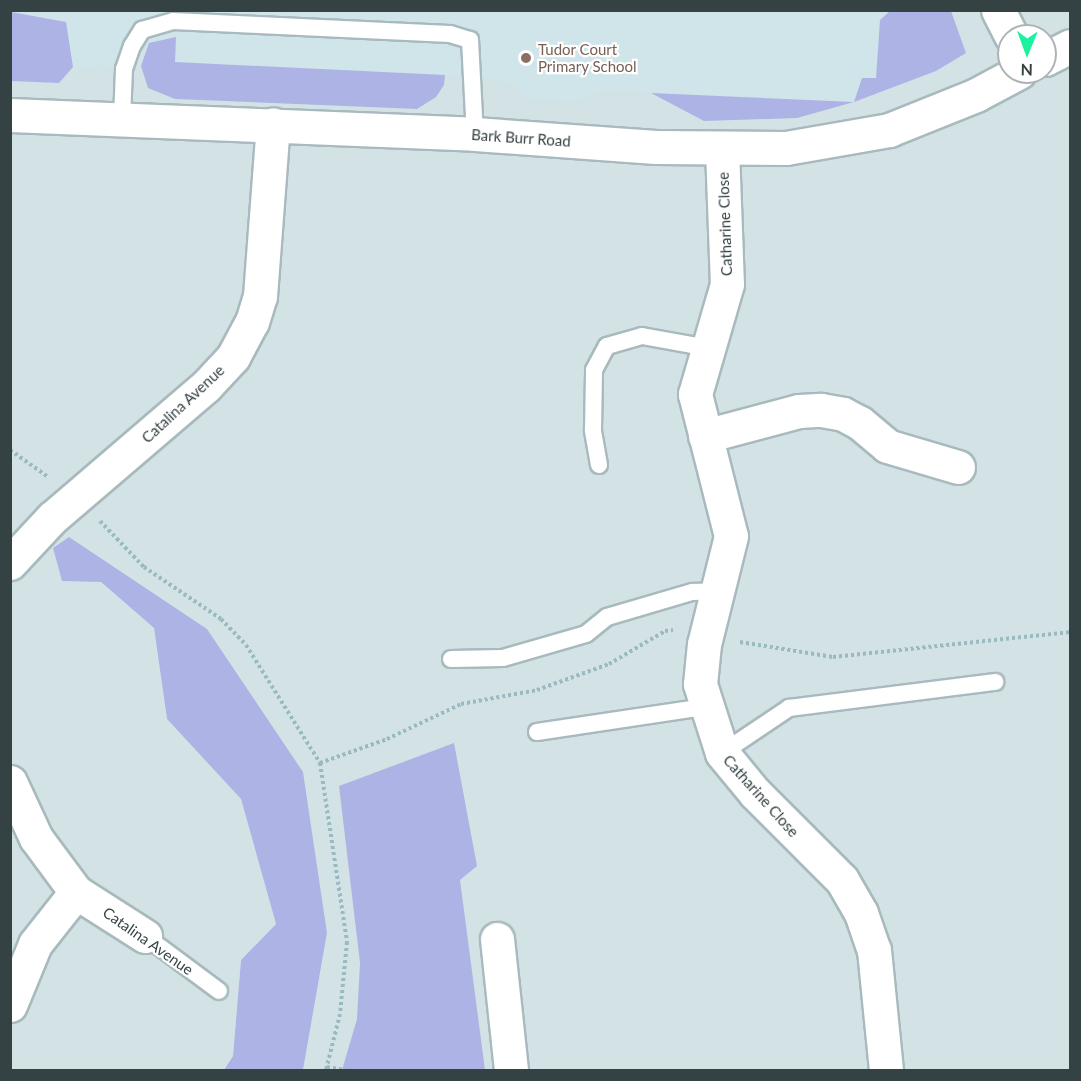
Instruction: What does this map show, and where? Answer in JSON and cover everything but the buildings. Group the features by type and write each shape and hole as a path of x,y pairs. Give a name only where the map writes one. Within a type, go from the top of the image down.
{"street":[{"path":"998,10 1005,24"},
{"path":"1057,53 1071,46"},
{"name":"Bark Burr Road","path":"10,115 273,124 722,149 786,148 889,130 976,95 997,84"},
{"name":"Catalina Avenue","path":"10,563 52,518 207,386 233,357 252,322 260,296 273,124"},
{"name":"Catharine Close","path":"722,149 727,284 695,394 731,527 729,548 716,591 702,654 700,684 705,707 722,753 754,793 842,880 861,913 874,950 885,1071"},
{"path":"705,436 799,411 821,410 843,414 860,423 887,446 958,467"},
{"name":"Catalina Avenue","path":"10,782 36,838 76,892 145,936"},
{"path":"10,1005 34,944 76,892"},
{"path":"497,939 511,1071"}],"lane":[{"path":"122,119 124,69 142,30 185,21 450,34 470,40 475,134"},
{"path":"599,465 593,430 594,370 607,346 642,336 708,348"},
{"path":"451,659 503,658 586,634 607,617 692,592 716,591"},
{"path":"722,753 789,708 995,682"},
{"path":"537,732 705,707"},
{"name":"Catalina Avenue","path":"145,936 219,991"}],"path":[{"path":"10,450 55,482"},
{"path":"95,516 144,567 221,619 246,645 320,763 347,942 340,1014 327,1069 347,1071"},
{"path":"320,763 387,739 461,704 537,690 609,664 665,631 678,630"},
{"path":"738,642 833,657 1071,632"}],"shaded area":[{"path":"891,10 951,11 966,53 936,71 854,102 862,78 876,78 880,20"},
{"path":"10,11 1070,11 1070,1070 303,1070 327,933 207,629 101,582 154,628 167,719 241,799 276,924 241,960 233,1056 224,1070 11,1070"},
{"name":"Tudor Court Primary School","path":"10,11 891,11 880,21 876,78 862,78 854,102 599,90 577,101 524,98 513,83 457,76 175,62 176,37 142,54 141,66 73,67 66,22"},
{"path":"11,12 66,22 73,67 59,83 11,81"},
{"path":"176,37 175,62 445,75 444,85 436,97 417,109 175,99 148,88 141,66 149,43"},
{"path":"651,93 854,102 797,118 704,121"},
{"path":"69,537 207,629 303,772 327,933 303,1070 224,1070 233,1056 241,960 276,924 241,799 167,719 154,628 101,582 62,581 53,548"},
{"path":"454,743 477,866 460,880 485,1070 342,1070 357,1019 360,963 339,786"}],"place":[{"name":"Tudor Court Primary School","path":"526,58"}]}
